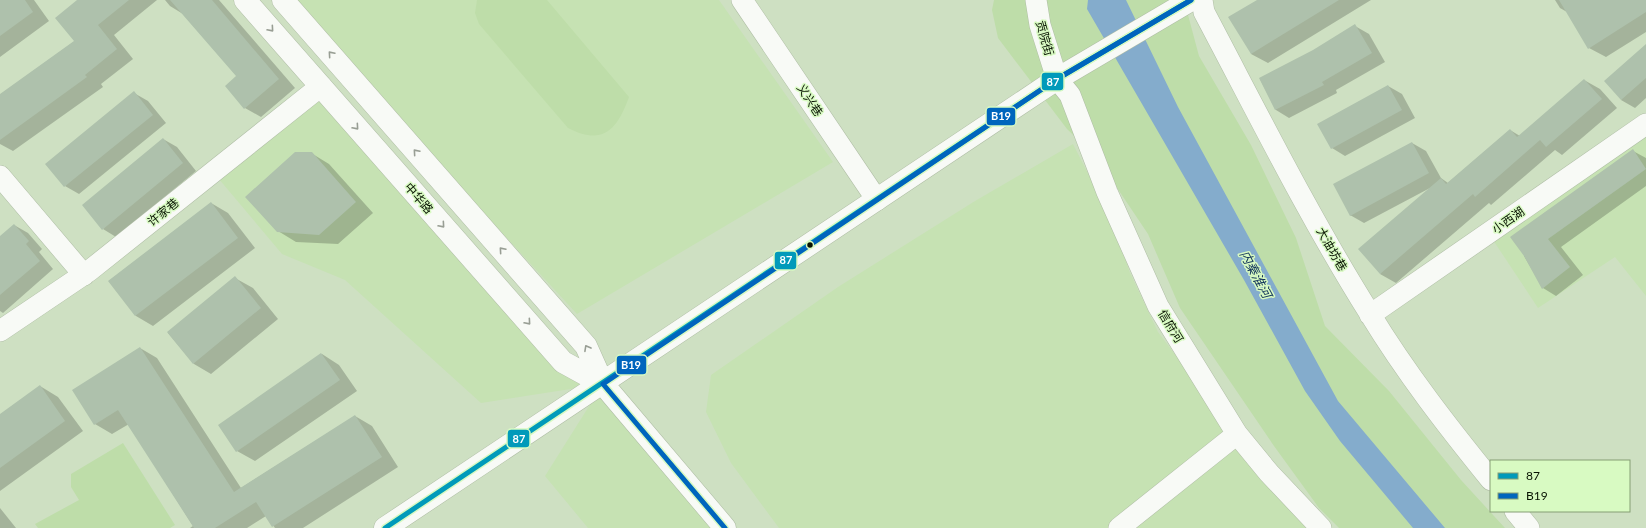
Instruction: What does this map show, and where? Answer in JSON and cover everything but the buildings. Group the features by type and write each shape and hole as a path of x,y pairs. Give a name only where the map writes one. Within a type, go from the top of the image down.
{"main road":[{"name":"中华路","path":"283,0 586,346 603,384 725,528"},
{"path":"385,528 877,200 1064,87 1082,64 1193,0"},
{"name":"中华路","path":"248,1 320,86 563,362 603,384"}],"street":[{"name":"义兴巷","path":"742,0 877,200"},
{"name":"贡院街","path":"1036,0 1040,24 1064,87"},
{"name":"大油坊巷","path":"1193,0 1204,12 1304,201 1370,315 1435,409 1490,479"},
{"name":"许家巷","path":"0,331 84,275 320,86"},
{"name":"信府河","path":"1064,87 1107,192 1158,306 1237,434 1270,473 1321,528"},
{"name":"小西湖","path":"1370,315 1646,124"},
{"path":"0,176 84,275"},
{"path":"1119,528 1237,434"},
{"path":"1516,512 1529,528"}],"shaded area":[{"path":"287,0 719,0 833,162 577,314"},
{"path":"477,0 547,0 629,97 614,126 607,132 600,135 580,133 568,128 479,24 475,13"},
{"path":"994,0 1184,0 1199,56 1251,145 1296,238 1325,326 1389,391 1461,480 1505,528 1339,528 1319,508 1274,446 1180,308 1148,234 1097,158 1067,129 998,38 992,10"},
{"path":"321,86 563,361 603,384 481,403 345,280 282,254 213,172"},
{"path":"1646,134 1646,296 1615,257 1538,308 1493,240"},
{"path":"1073,144 1112,221 1130,273 1158,332 1306,528 779,528 731,463 706,412 711,375 838,287 975,201"},
{"path":"603,384 725,528 588,528 545,476"},
{"path":"123,443 175,525 170,528 38,528 35,524 79,500 71,487 71,474"}],"water":[{"name":"内秦淮河","path":"1088,0 1126,0 1178,107 1338,401 1445,528 1413,528 1340,441 1305,391 1244,280 1087,9"}],"transit line":[{"name":"87","path":"385,528 1057,79 1191,0"},
{"name":"B19","path":"725,528 603,384 1057,79 1191,0"}]}
